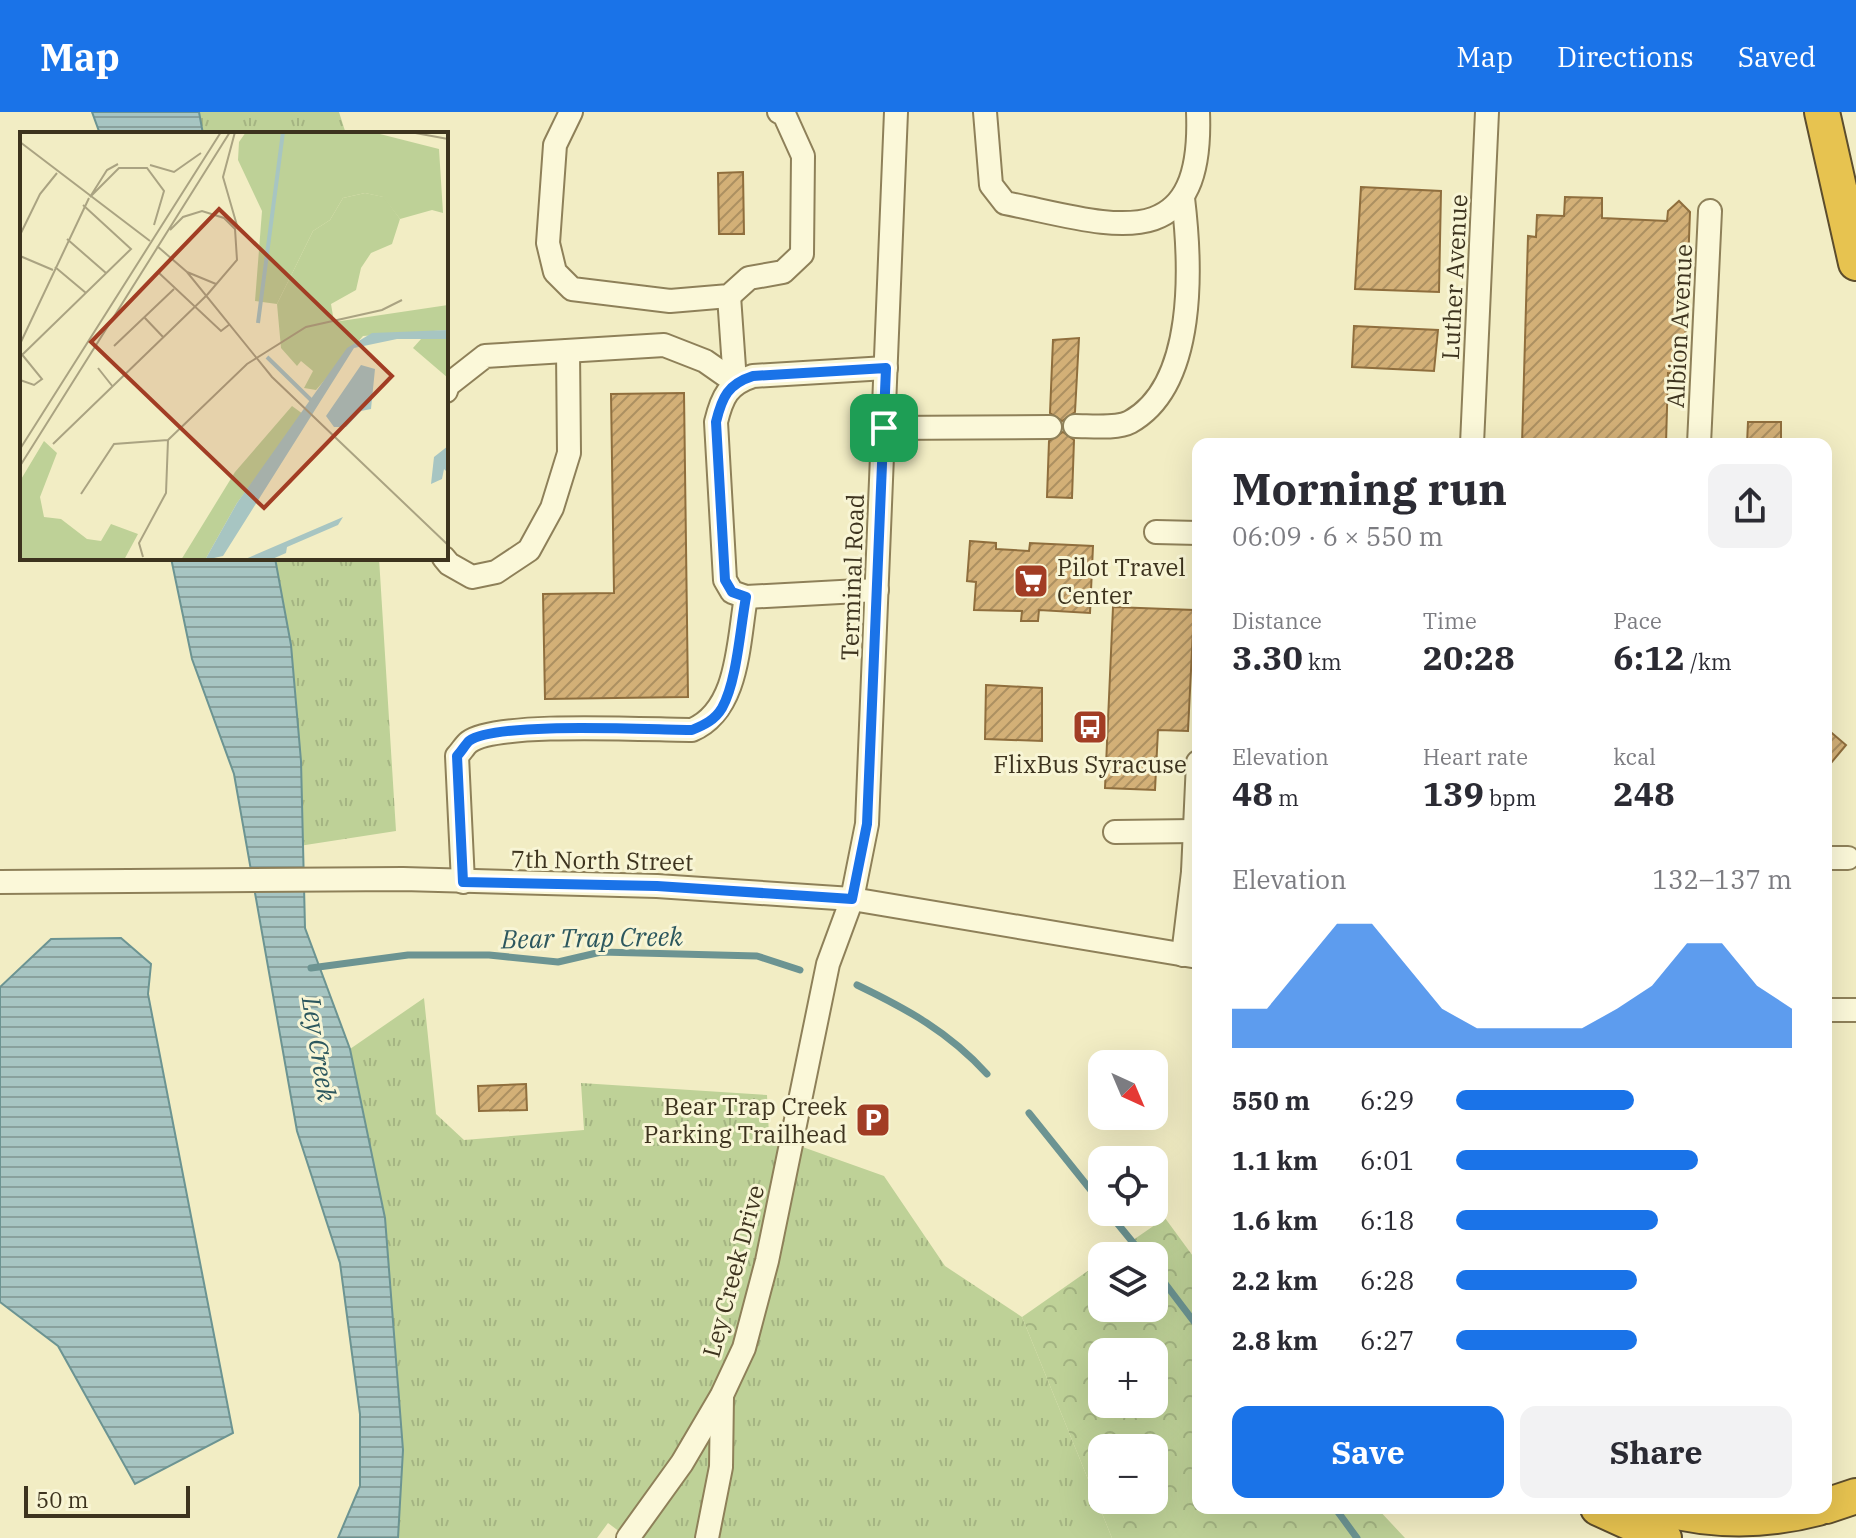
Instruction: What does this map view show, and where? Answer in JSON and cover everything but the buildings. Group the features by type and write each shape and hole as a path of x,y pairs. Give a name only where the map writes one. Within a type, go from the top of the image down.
{"highway":[{"path":"1822,112 1856,263"},
{"path":"1832,1504 1856,1496"},
{"path":"1611,1514 1664,1538"},
{"path":"1696,1514 1733,1520 1795,1514"}],"street":[{"path":"571,112 555,145 548,243 555,272 572,289 670,301 729,296 749,278 783,272 802,254 803,156 784,114 779,112"},
{"name":"Terminal Road","path":"852,899 867,824 896,112"},
{"path":"985,112 991,185 1005,203 1122,226 1155,221 1183,198 1195,173 1198,112"},
{"name":"Luther Avenue","path":"1472,438 1487,112"},
{"path":"1075,426 1128,424 1161,398 1175,366 1186,300 1188,237 1183,198"},
{"name":"Albion Avenue","path":"1699,438 1710,211"},
{"path":"729,296 744,379"},
{"path":"448,385 485,356 664,345 744,379 886,368"},
{"path":"446,560 472,577 496,572 529,550 552,508 569,453 568,351"},
{"path":"744,379 722,398 716,422 725,580 732,592 746,597 877,590"},
{"path":"884,428 1050,427"},
{"path":"1156,532 1192,533"},
{"path":"463,882 457,756 469,741 487,735 558,728 692,730 709,723 722,708 736,659 746,597"},
{"path":"1115,832 1192,831"},
{"name":"7th North Street","path":"0,882 250,878 657,886 852,899 1191,956"},
{"name":"Ley Creek Drive","path":"628,1538 682,1463 722,1395 744,1348 767,1261 828,964 852,899"},
{"path":"1832,1010 1856,1010"},
{"path":"707,1538 721,1467 722,1395"}],"green space":[{"path":"199,112 339,112 345,132 203,132"},
{"path":"275,560 379,560 396,831 286,848 291,645"},
{"path":"424,998 436,1114 464,1140 584,1130 581,1083 767,1095 769,1135 884,1176 945,1266 1022,1317 1088,1479 1088,1514 1102,1514 1112,1538 628,1538 608,1523 597,1538 398,1538 403,1450 385,1218 350,1049"},
{"path":"1168,1222 1192,1255 1192,1514 1383,1514 1405,1538 1112,1538 1102,1514 1168,1514 1168,1434 1088,1434 1088,1479 1022,1317 1088,1271 1088,1322 1168,1322 1168,1242 1130,1242 1153,1226 1168,1226"}],"water":[{"path":"92,112 199,112 203,132 99,132"},
{"name":"Ley Creek","path":"171,560 275,560 291,645 301,761 305,928 350,1049 385,1218 403,1450 398,1538 338,1538 360,1486 360,1414 340,1263 297,1131 234,774 192,659"},
{"path":"121,938 151,964 148,994 233,1433 135,1484 58,1346 0,1302 0,987 51,939"}],"waterway":[{"name":"Bear Trap Creek","path":"311,968 408,955 489,955 558,962 601,952 757,956 800,970"},
{"name":"Bear Trap Creek","path":"857,985 926,1023 958,1046 987,1074"},
{"name":"Bear Trap Creek","path":"1029,1113 1088,1187"},
{"name":"Bear Trap Creek","path":"1119,1226 1133,1242"},
{"name":"Bear Trap Creek","path":"1168,1287 1192,1319"},
{"name":"Bear Trap Creek","path":"1339,1514 1357,1538"}],"place":[{"name":"Pilot Travel Center","path":"1031,581"},
{"name":"FlixBus Syracuse","path":"1090,727"},
{"name":"Bear Trap Creek Parking Trailhead","path":"873,1120"}],"route":[{"path":"886,368 884,428 867,824 852,899 657,886 463,882 457,756 469,741 487,735 558,728 692,730 709,723 722,708 736,659 746,597 732,592 725,580 716,422 722,398 735,382 753,376 886,368"}]}
